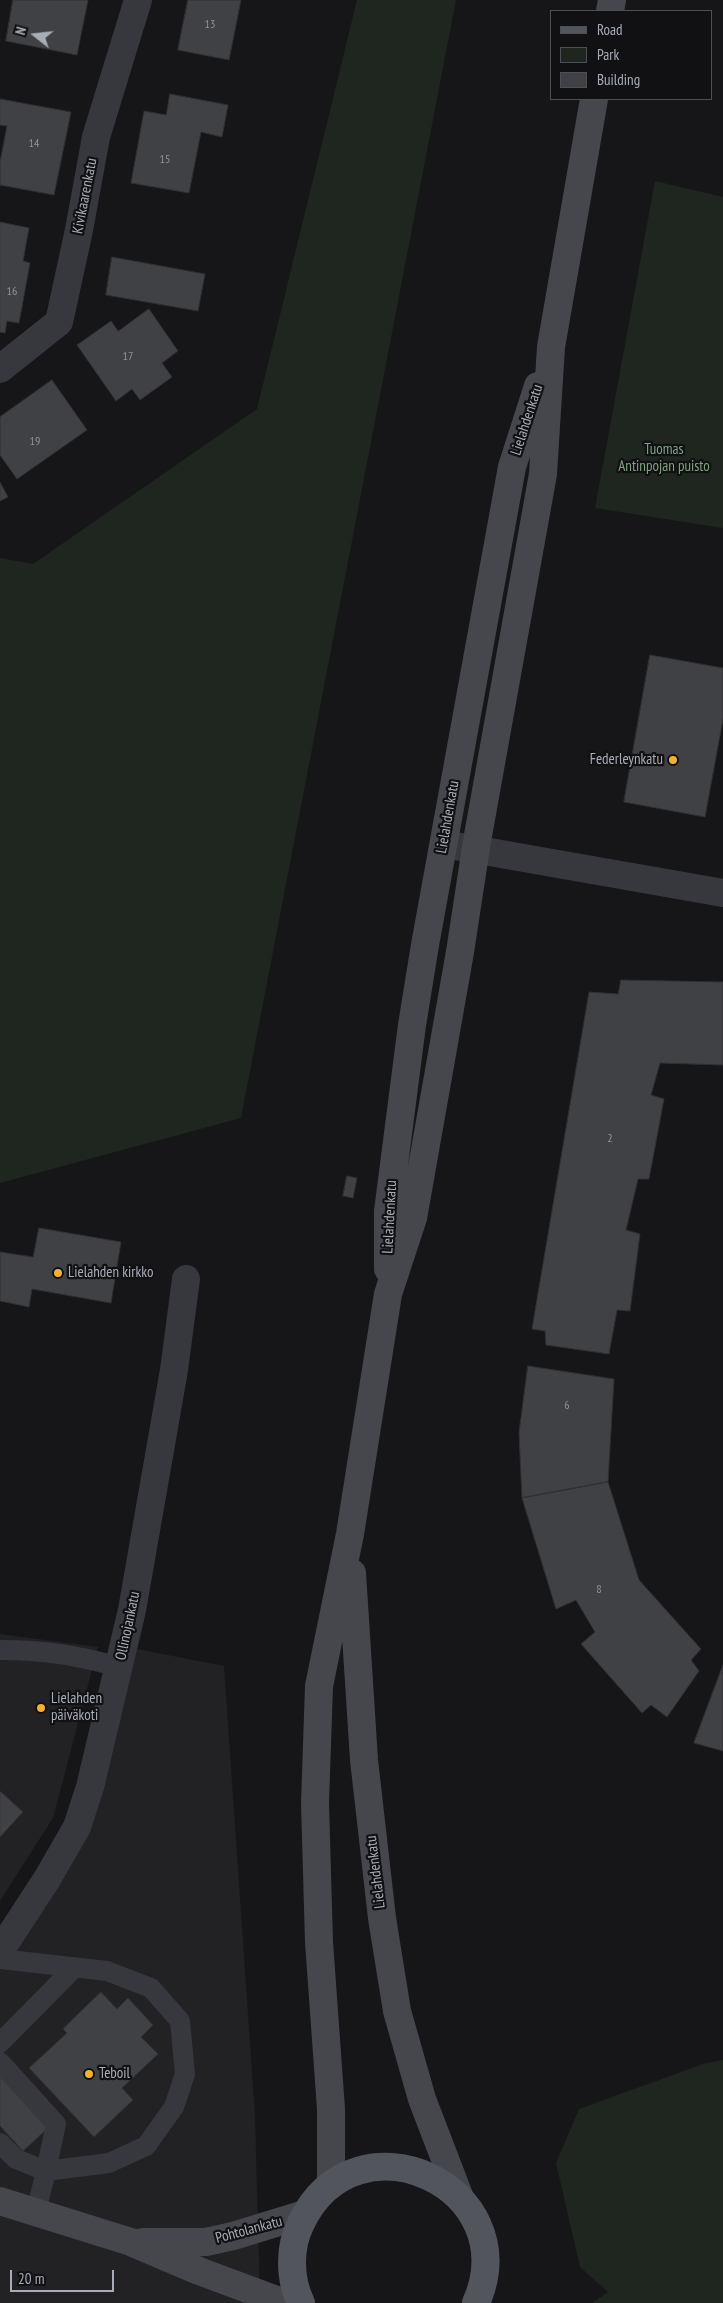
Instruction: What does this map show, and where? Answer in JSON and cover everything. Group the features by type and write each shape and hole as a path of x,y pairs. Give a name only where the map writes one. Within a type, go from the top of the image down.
{"main road":[{"name":"Lielahdenkatu","path":"388,1294 413,1218 459,962 476,850 543,474 551,347 594,100"},
{"name":"Lielahdenkatu","path":"331,2185 330,2109 319,1942 315,1802 320,1686 350,1534 388,1294 388,1211 412,1025 512,467 551,347"},
{"name":"Lielahdenkatu","path":"350,1534 364,1760 382,1918 397,2011 422,2099 460,2198"},
{"path":"301,2303 294,2280 292,2263 293,2246 305,2214 316,2198 331,2185 349,2174 368,2168 388,2166 408,2168 428,2174 460,2198 475,2220 483,2244 485,2262 484,2279 476,2303"},
{"name":"Pohtolankatu","path":"0,2201 131,2242 199,2271 285,2303"},
{"name":"Pohtolankatu","path":"131,2242 206,2242 233,2236 305,2214"}],"street":[{"name":"Kivikaarenkatu","path":"0,369 58,322 79,230 96,137 138,0"},
{"path":"444,844 723,893"},
{"name":"Ollinojankatu","path":"0,1951 77,1826 90,1787 132,1610 174,1370 186,1279"}],"lane":[{"path":"0,1650 34,1650 76,1655 119,1667"},
{"path":"0,1959 107,1971 151,1988 180,2021 185,2074 174,2107 146,2146 109,2163 46,2171 16,2159 0,2143"},
{"path":"0,2043 74,1968"},
{"path":"0,2062 56,2124 36,2212"}],"shaded area":[{"name":"Lielahden päiväkoti","path":"0,1634 98,1647 53,1818 0,1901"},
{"path":"132,1648 224,1666 255,2116 260,2303 0,2303 0,1964 49,1887"}],"green space":[{"path":"357,0 456,0 241,1118 0,1183 0,558 33,564 257,409"},
{"name":"Tuomas Antinpojan puisto","path":"655,181 723,197 723,528 595,508"},
{"path":"723,2060 723,2303 592,2303 608,2292 580,2267 556,2163 579,2109 703,2064"}],"building":[{"path":"13,0 88,0 77,55 6,41"},
{"path":"188,0 241,0 229,60 178,50"},
{"path":"170,94 228,105 222,137 201,132 189,193 131,183 144,111 166,115"},
{"path":"0,99 71,112 54,195 0,185 0,162 7,126 0,125"},
{"path":"0,222 29,228 23,261 30,263 19,323 7,321 5,333 0,332"},
{"path":"112,257 205,274 198,311 106,295"},
{"path":"149,309 178,351 162,363 172,377 140,400 132,389 116,401 77,345 111,321 118,331"},
{"path":"52,380 87,430 17,479 0,455 0,417"},
{"path":"0,482 8,497 0,501"},
{"name":"Federleynkatu","path":"650,655 723,668 723,719 705,817 624,802"},
{"path":"621,980 723,982 723,1065 660,1063 651,1095 664,1099 649,1179 638,1179 626,1230 640,1234 630,1311 617,1310 609,1354 546,1345 545,1331 532,1329 589,992 618,994"},
{"path":"347,1176 357,1178 353,1198 343,1196"},
{"name":"Lielahden kirkko","path":"39,1228 121,1242 111,1303 32,1289 29,1307 0,1301 0,1252 33,1257"},
{"path":"528,1366 614,1379 608,1482 522,1498 519,1433"},
{"path":"608,1482 639,1580 701,1649 691,1660 699,1671 667,1717 651,1705 642,1713 581,1644 595,1632 576,1600 556,1609 522,1498"},
{"path":"723,1665 723,1751 694,1743"},
{"path":"0,1791 23,1812 0,1837"},
{"path":"101,1992 117,2009 128,1998 153,2025 141,2037 158,2054 122,2088 133,2100 94,2137 29,2068 67,2033 63,2029"},
{"path":"0,2076 48,2128 23,2151 0,2126"}],"place":[{"name":"Federleynkatu","path":"673,760"},
{"name":"Lielahden kirkko","path":"58,1273"},
{"name":"Lielahden päiväkoti","path":"41,1708"},
{"name":"Teboil","path":"89,2074"}]}
